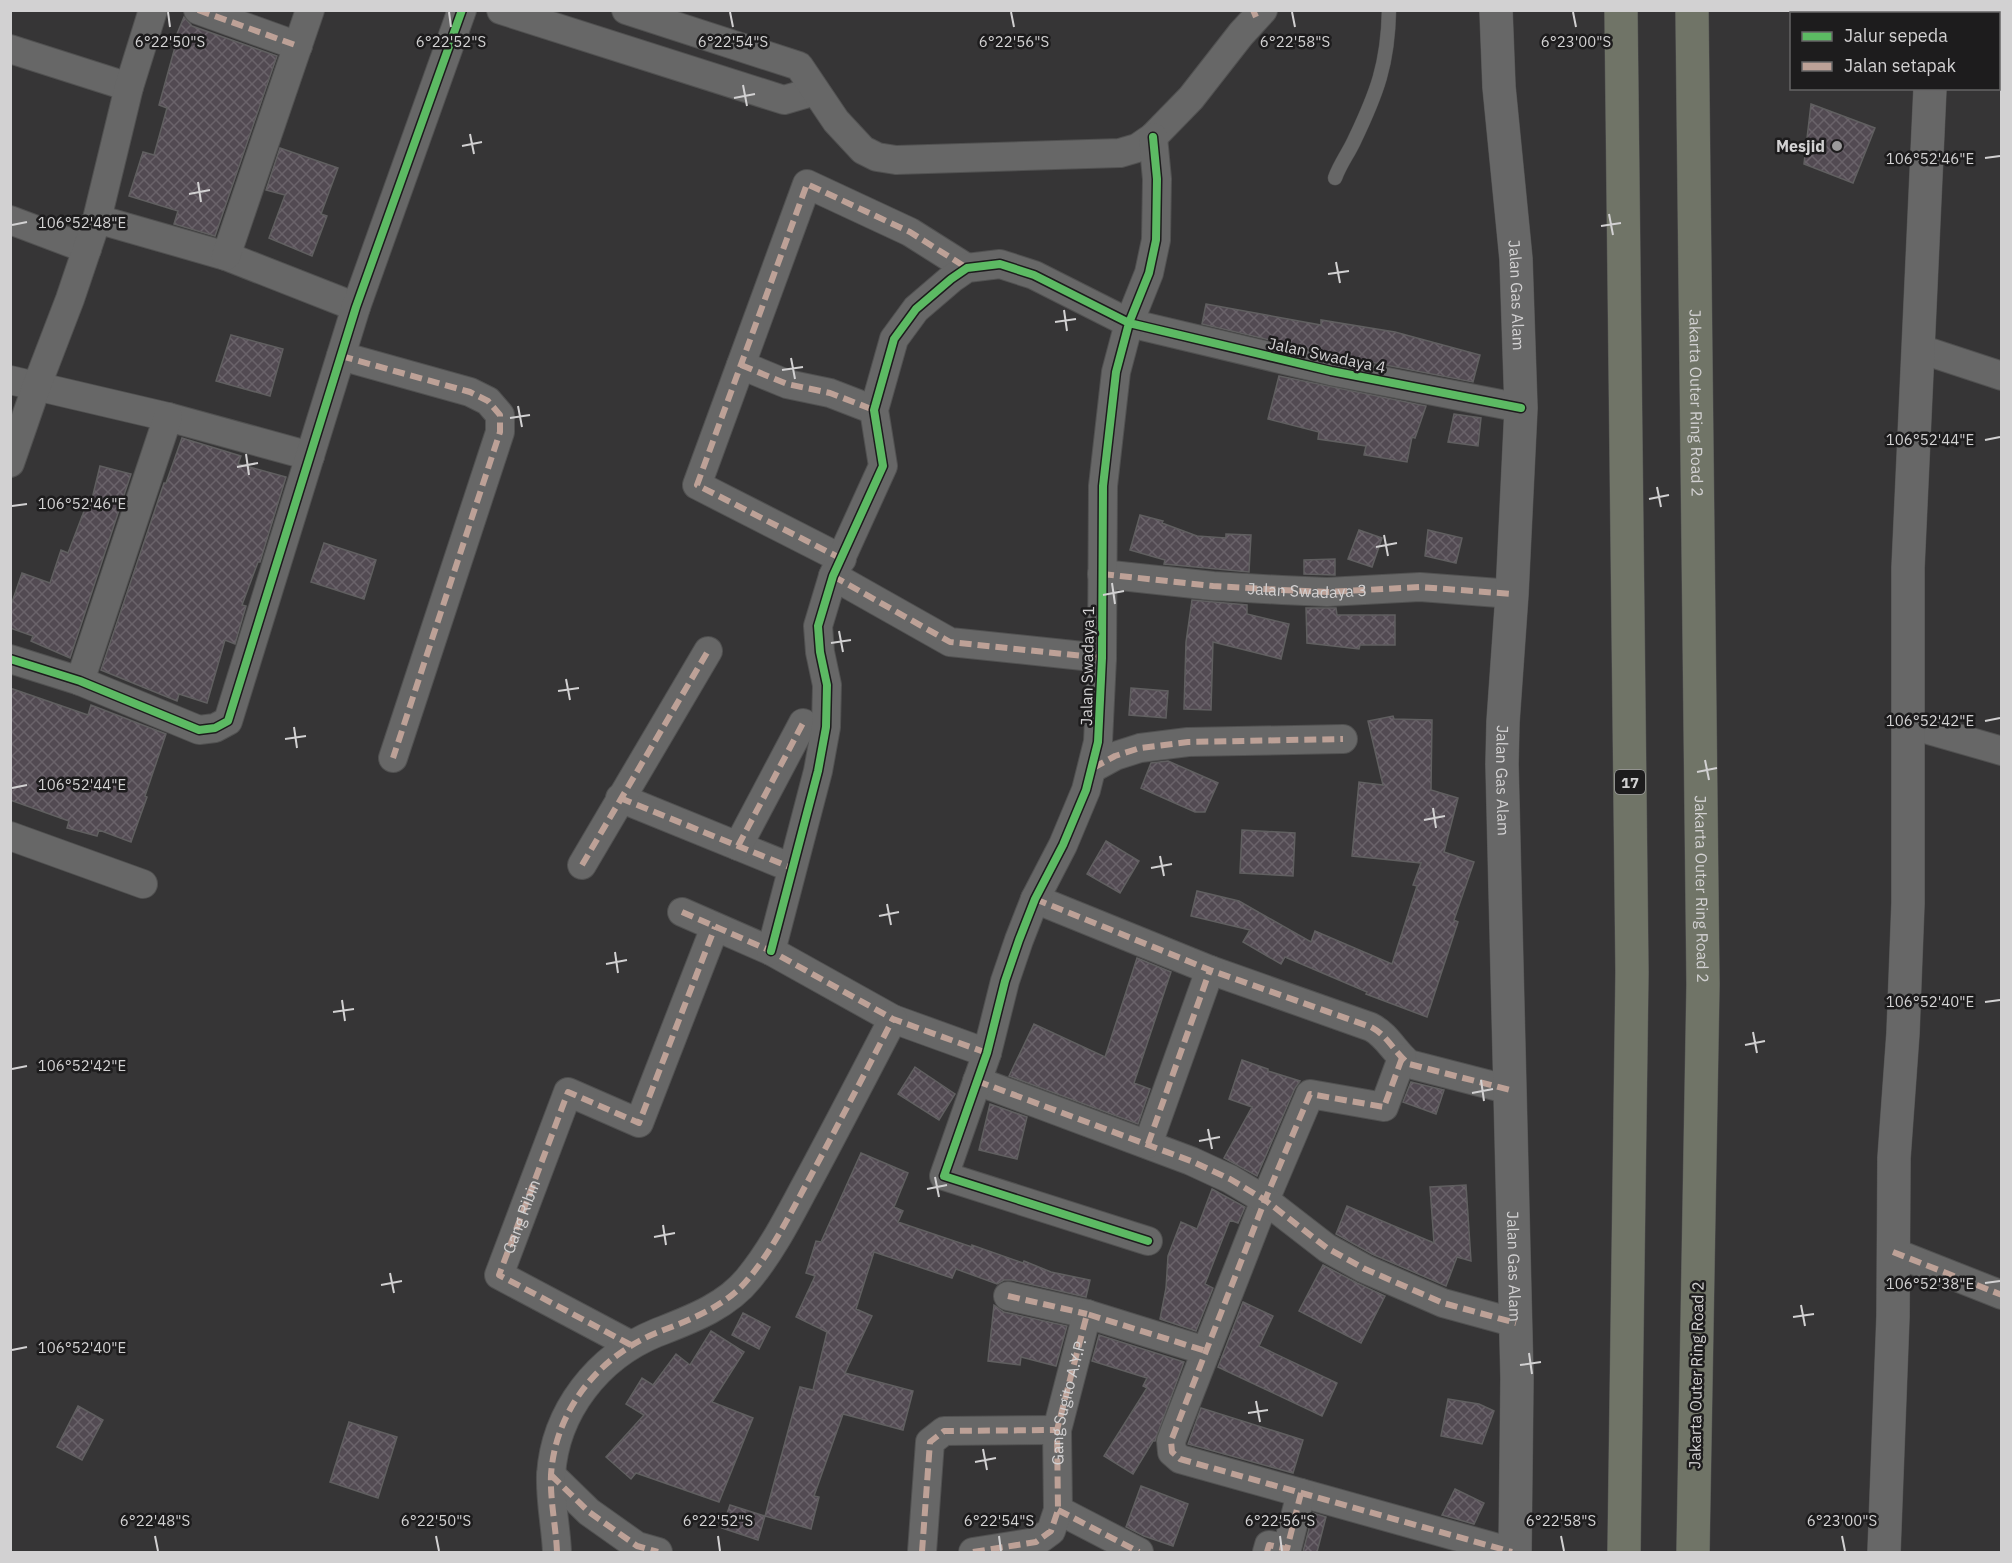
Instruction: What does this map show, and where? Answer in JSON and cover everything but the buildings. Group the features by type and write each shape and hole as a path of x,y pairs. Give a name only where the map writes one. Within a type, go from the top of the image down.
{"highway":[{"name":"17","path":"1621,10 1632,972 1624,1552"},
{"name":"Jakarta Outer Ring Road 2","path":"1692,10 1703,984 1693,1552"}],"main road":[{"name":"Jalan Gas Alam","path":"1496,10 1499,87 1516,259 1521,408 1502,743 1516,1323 1517,1443 1513,1552"},
{"path":"1884,1552 1893,1316 1894,1158 1903,1033 1908,903 1908,568 1930,90"}],"street":[{"path":"10,463 24,382 70,299 97,219 129,87 153,10"},
{"path":"198,10 298,46"},
{"path":"226,256 310,10"},
{"path":"10,659 80,681 199,730 215,728 228,721 356,306 462,10"},
{"path":"501,10 784,100 815,91"},
{"path":"626,10 799,66 836,121 863,150 877,157 896,160 1120,153 1137,148 1153,137 1191,98 1257,13"},
{"path":"10,49 129,87"},
{"name":"Jalan Swadaya 1","path":"1148,1241 944,1176 987,1053 1005,981 1019,940 1035,899 1063,845 1093,768 1098,742 1102,658 1103,486 1107,435 1116,372 1129,323 1149,273 1156,240 1157,179 1153,137"},
{"path":"771,951 818,771 826,727 826,685 818,626 837,567 883,466 874,410 894,339 915,309 967,268 910,232 807,184 697,486 837,567 950,642 1102,658"},
{"path":"97,219 226,256 356,306"},
{"path":"10,220 87,249"},
{"name":"Jalan Swadaya 4","path":"967,268 1000,264 1034,275 1129,323 1331,371 1521,408"},
{"path":"1917,348 2001,376"},
{"path":"341,356 470,392 488,401 500,415 500,432 393,758"},
{"path":"741,365 787,384 830,393 874,410"},
{"path":"24,382 168,417 310,456"},
{"path":"80,681 168,417"},
{"name":"Jalan Swadaya 3","path":"1102,574 1213,586 1282,590 1327,592 1420,587 1512,594"},
{"path":"582,865 708,651"},
{"path":"738,846 803,723"},
{"path":"1908,724 2001,751"},
{"path":"1093,768 1115,756 1140,748 1188,742 1342,739"},
{"path":"620,798 792,868"},
{"path":"10,836 143,884"},
{"path":"1035,899 1210,970 1371,1027 1388,1038 1409,1064 1510,1090"},
{"path":"682,912 771,951 893,1019 987,1053"},
{"name":"Gang Ribin","path":"631,1345 499,1275 568,1092 639,1123 715,927"},
{"path":"1148,1144 1210,970"},
{"path":"557,1552 551,1475 556,1446 565,1416 599,1370 619,1352 730,1298 747,1281 763,1261 796,1202 893,1019"},
{"path":"1402,1058 1384,1107 1310,1094 1265,1200 1171,1441 1172,1452 1180,1459 1513,1552"},
{"path":"977,1081 1148,1144 1230,1179 1265,1200 1327,1248 1374,1273 1443,1303 1516,1323"},
{"path":"1893,1252 2001,1295"},
{"path":"1008,1296 1087,1314"},
{"name":"Gang Sugito A.Y.P.","path":"973,1552 1036,1542 1051,1531 1058,1510 1057,1431 1087,1314 1206,1351"},
{"path":"922,1552 930,1442 944,1431 1057,1431"},
{"path":"551,1475 589,1512 637,1546 658,1552"},
{"path":"1267,1552 1269,1545 1287,1550 1301,1493"},
{"path":"1058,1510 1139,1552"}],"lane":[{"path":"1335,178 1375,97 1388,46 1389,10"}],"marked path":[{"path":"198,10 298,46"},
{"path":"1253,10 1256,17"},
{"path":"842,559 697,485 807,184 910,232 967,268"},
{"path":"341,356 470,392 488,401 500,415 500,432 393,758"},
{"path":"741,365 787,384 830,393 874,410"},
{"path":"1102,574 1213,586 1282,590 1327,592 1420,587 1512,594"},
{"path":"833,576 950,642 1102,658"},
{"path":"582,865 708,651"},
{"path":"738,846 803,723"},
{"path":"1093,768 1115,756 1140,748 1188,742 1343,739"},
{"path":"620,798 792,868"},
{"path":"1035,899 1210,970 1371,1027 1382,1035 1409,1064 1510,1090"},
{"path":"682,912 771,951 893,1019 987,1053"},
{"path":"631,1345 499,1275 568,1092 639,1123 715,927"},
{"path":"1148,1144 1210,970"},
{"path":"557,1552 551,1475 554,1452 571,1408 583,1389 616,1356 635,1343 694,1318 718,1305 749,1278 788,1219 893,1019"},
{"path":"1402,1058 1384,1107 1310,1094 1265,1200 1171,1441 1172,1452 1180,1459 1512,1552"},
{"path":"977,1081 1191,1161 1230,1179 1265,1200 1327,1248 1365,1269 1443,1303 1516,1323"},
{"path":"1893,1252 2002,1295"},
{"path":"1008,1296 1087,1314"},
{"path":"973,1552 1036,1542 1051,1531 1058,1510 1057,1430 1087,1314 1206,1351"},
{"path":"922,1552 930,1442 944,1431 1057,1430"},
{"path":"551,1475 589,1512 637,1546 658,1552"},
{"path":"1267,1552 1269,1545 1287,1549 1301,1493"},
{"path":"1058,1510 1139,1552"}],"cycle path":[{"path":"10,659 80,681 199,730 215,728 228,721 356,307 462,10"},
{"path":"1148,1241 944,1176 987,1053 1005,981 1019,940 1035,899 1063,845 1086,790 1098,742 1102,658 1103,486 1116,372 1129,323 1149,273 1156,240 1157,179 1153,137"},
{"path":"771,951 818,771 826,727 827,685 820,652 818,626 833,576 883,466 874,410 894,339 916,309 951,279 967,268 1000,264 1034,275 1129,323 1331,371 1521,408"}],"place":[{"name":"Mesjid","path":"1837,146"}]}
